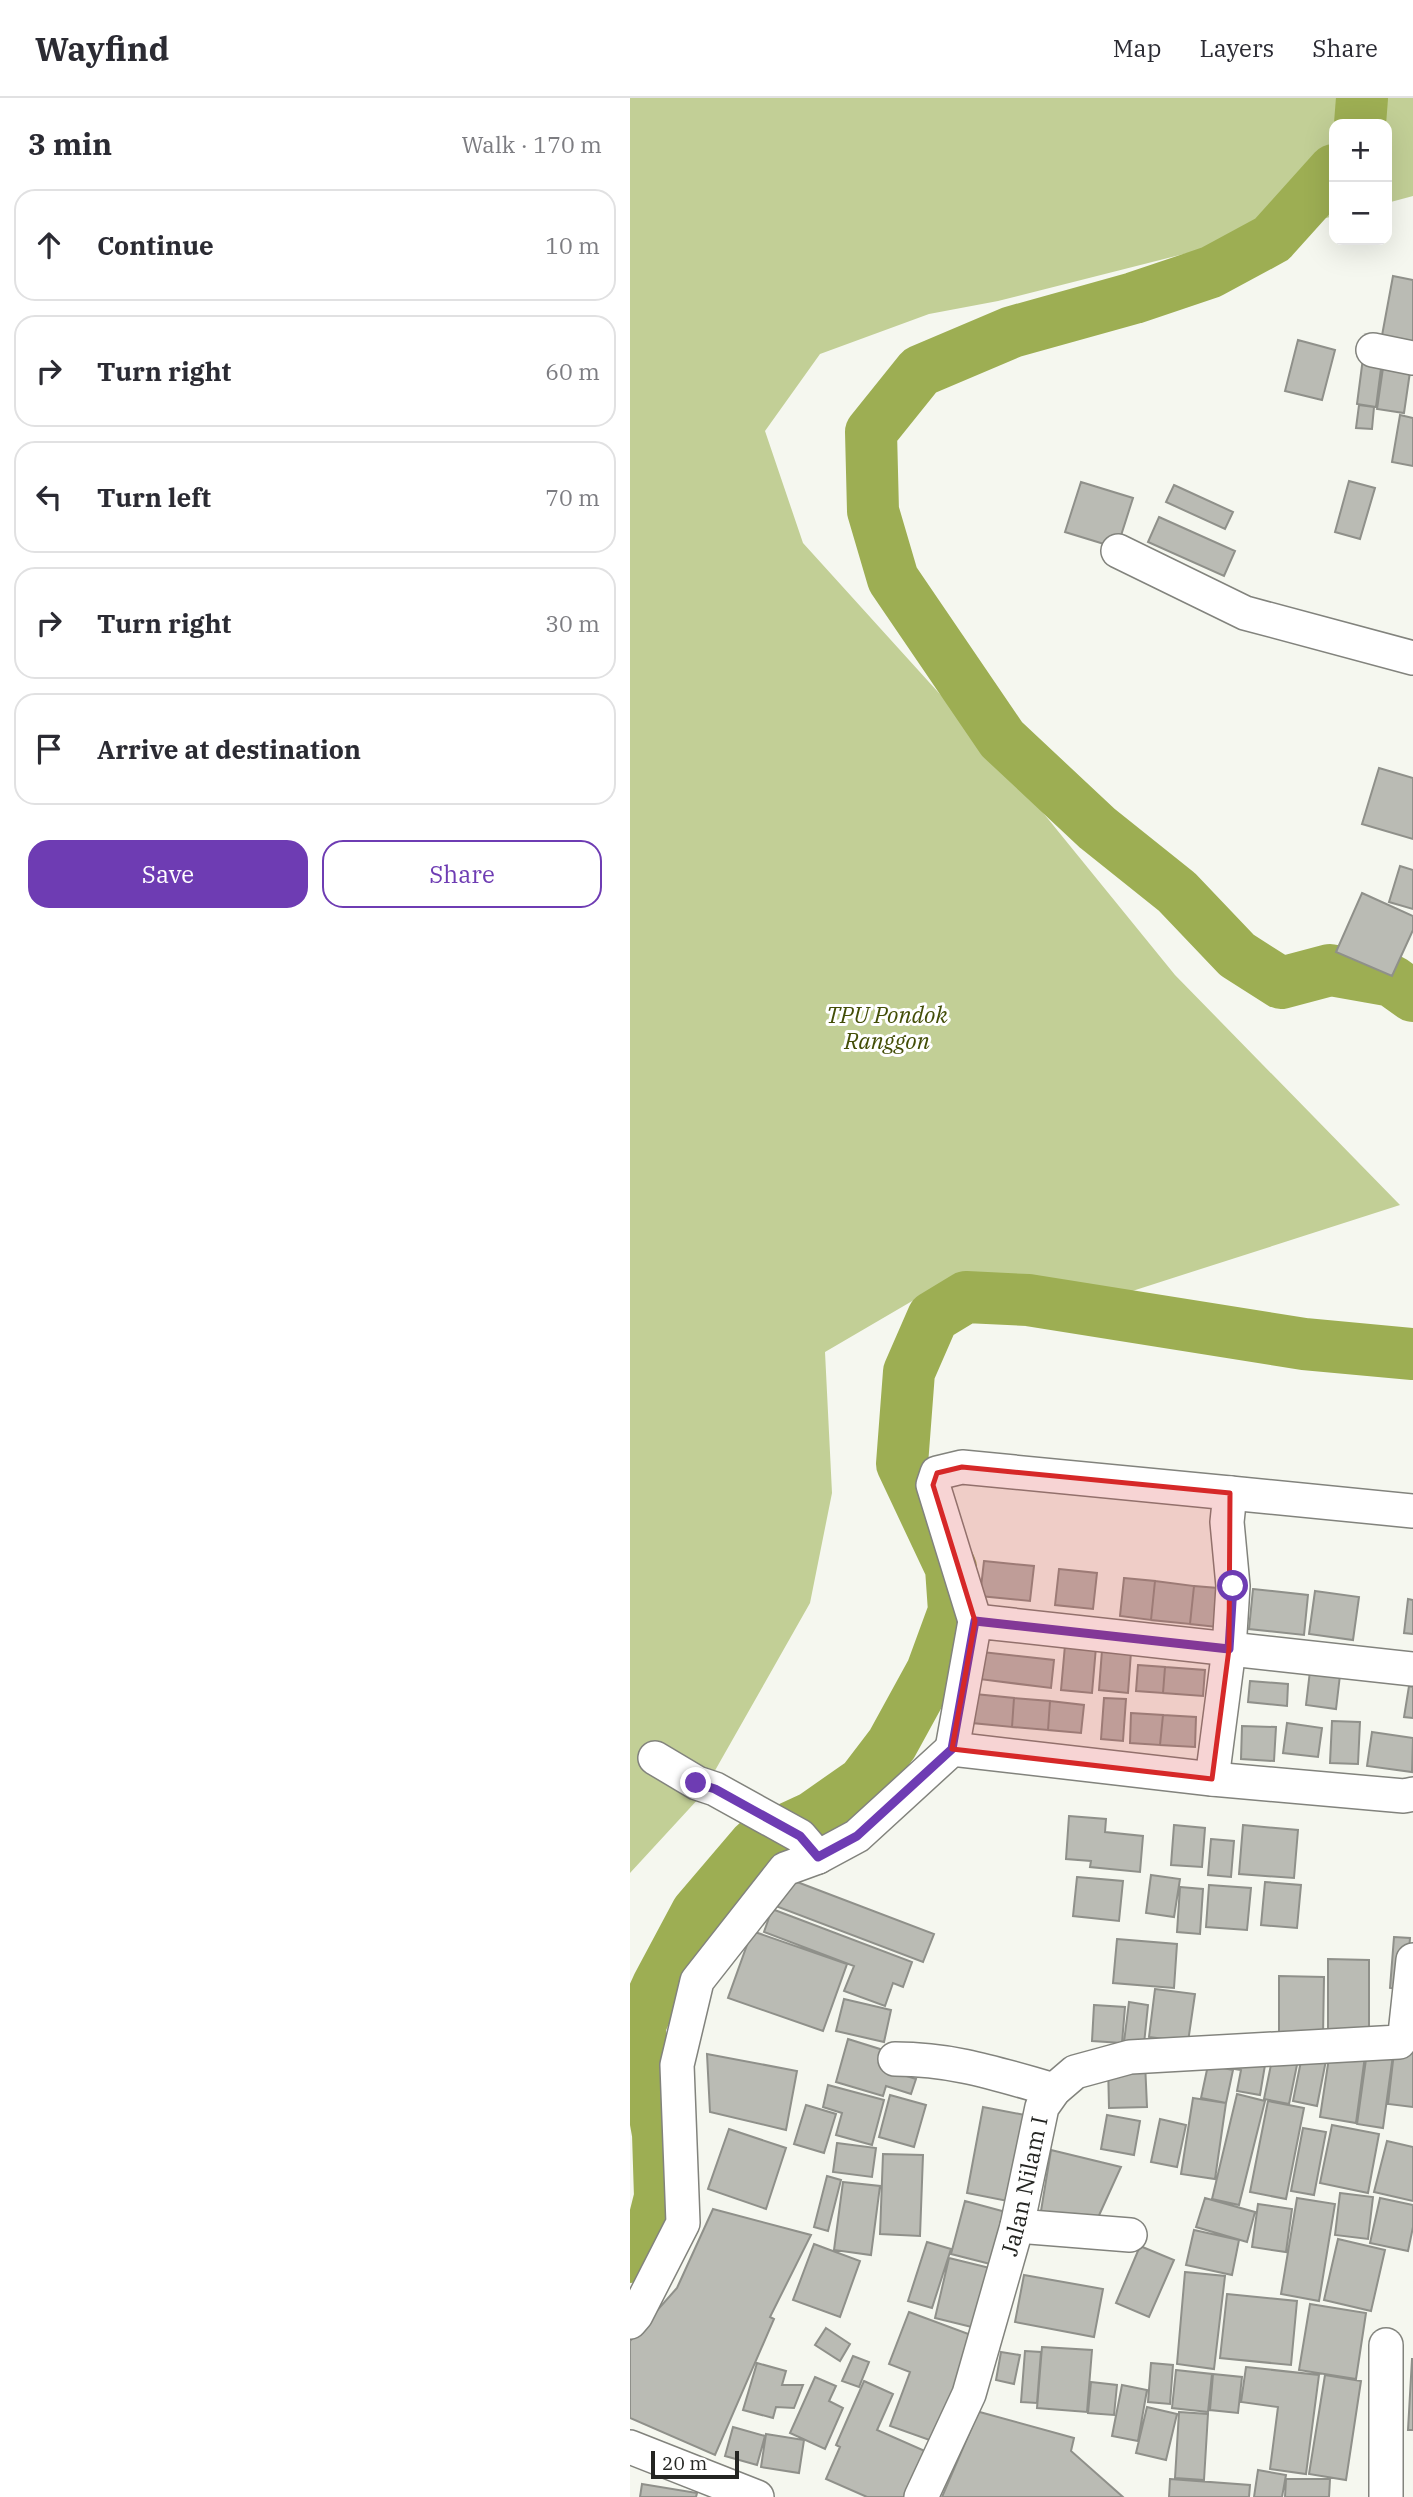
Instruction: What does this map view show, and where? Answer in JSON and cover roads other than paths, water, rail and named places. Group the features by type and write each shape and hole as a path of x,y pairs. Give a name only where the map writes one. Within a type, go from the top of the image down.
{"street":[{"path":"1373,350 1413,358"},
{"path":"1118,551 1245,613 1413,657"},
{"path":"630,2322 683,2223 677,2065 698,1981 785,1869 809,1847 857,1836 952,1749 975,1621 933,1485 937,1473 962,1467 1413,1511"},
{"path":"1212,1779 1229,1649 1233,1586 1227,1522 1230,1493"},
{"path":"975,1621 1413,1668"},
{"path":"952,1749 1212,1779 1404,1796 1413,1794"},
{"path":"655,1758 696,1783 715,1789 761,1814 809,1847"},
{"name":"Jalan Nilam I","path":"921,2497 969,2394 1017,2226 1042,2107 1054,2090 1075,2072 1130,2057 1399,2042 1405,2034 1413,1960"},
{"path":"895,2059 931,2059 964,2064 1054,2090"},
{"path":"1017,2226 1130,2235"},
{"path":"1385,2497 1388,2344"},
{"path":"630,2447 757,2497"}],"waterway":[{"path":"1360,119 1362,98"},
{"path":"1329,176 1272,239 1211,272 1134,298 1012,332 920,371 871,432 873,511 893,579 1002,739 1097,828 1177,892 1237,955 1281,983 1330,970 1392,981 1413,996"},
{"path":"630,2257 650,2237 660,2197 658,2134 639,2027 658,1985 697,1912 755,1844 813,1817 863,1782 892,1744 932,1671 954,1611 951,1568 902,1464 909,1372 933,1317 966,1297 1028,1300 1304,1344 1413,1354"}],"park label":[{"name":"TPU Pondok Ranggon","path":"887,1028"}]}
